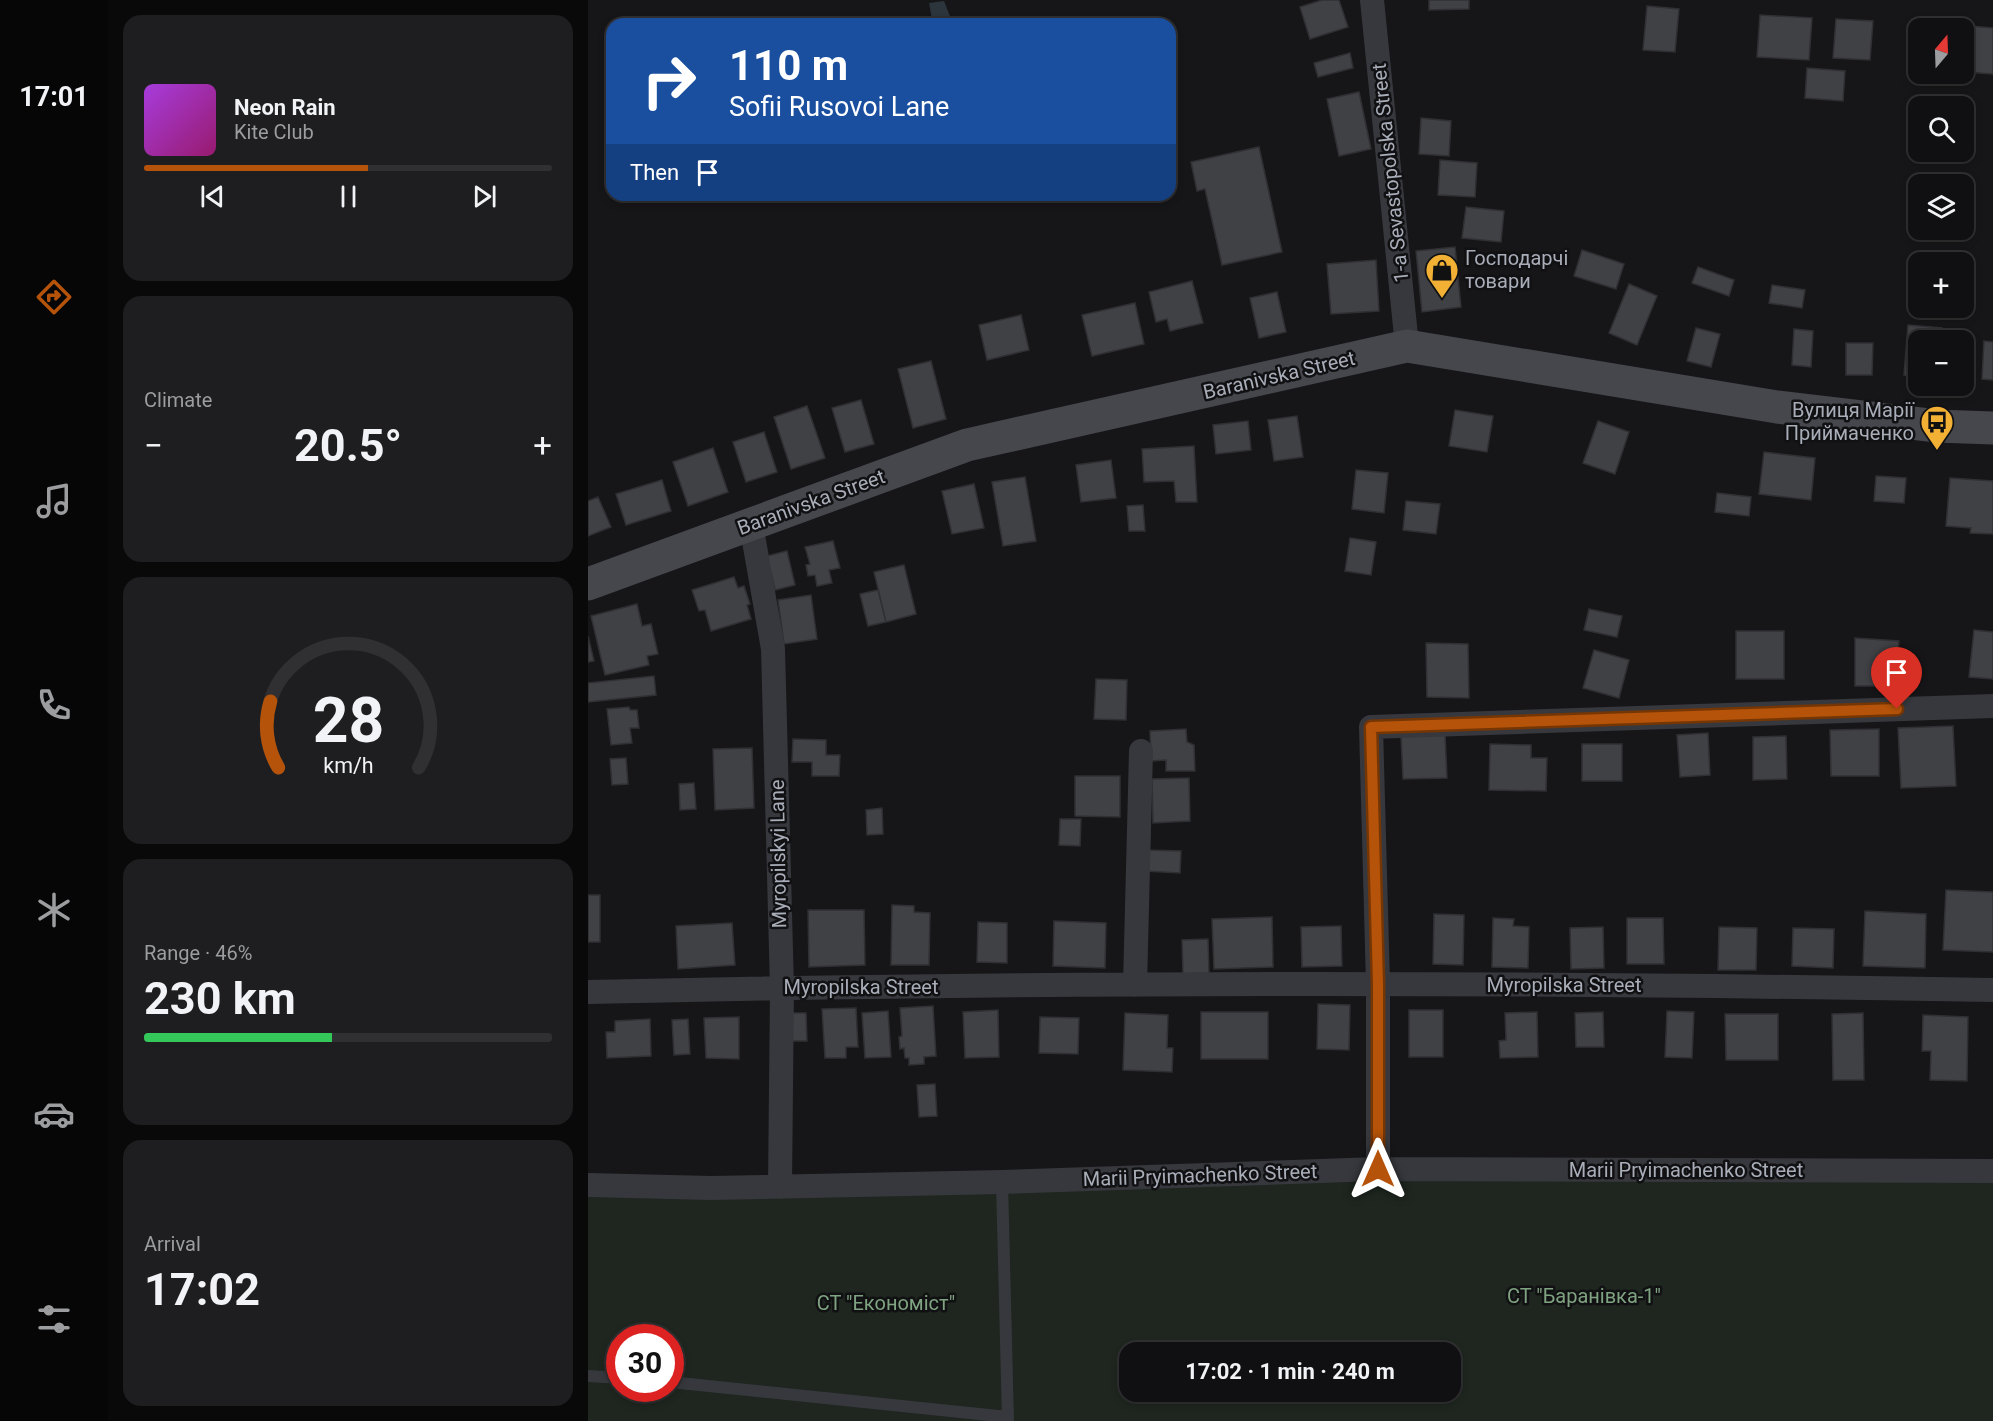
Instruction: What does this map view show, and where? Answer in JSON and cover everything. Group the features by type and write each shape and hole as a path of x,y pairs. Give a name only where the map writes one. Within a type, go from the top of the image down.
{"main road":[{"name":"Baranivska Street","path":"588,584 967,445 1407,346 1777,407 1937,426 1993,428"}],"street":[{"name":"1-a Sevastopolska Street","path":"1372,0 1407,346"},
{"name":"Myropilskyi Lane","path":"751,524 773,650 782,988 780,1187"},
{"path":"1378,1169 1378,984 1371,727 1993,706"},
{"path":"1135,985 1141,751"},
{"name":"Myropilska Street","path":"588,992 782,988 1378,984 1993,990"},
{"name":"Marii Pryimachenko Street","path":"588,1185 780,1187 1378,1169 1993,1171"}],"lane":[{"path":"684,1384 1008,1419 1002,1182"},
{"path":"588,1376 606,1377"}],"green space":[{"name":"СТ \"Баранівка-1\"","path":"1993,1171 1993,1421 588,1421 588,1185"}],"shaded area":[{"path":"944,1 951,18 932,18 929,3"}],"building":[{"path":"1322,0 1339,0 1348,27 1310,39 1300,7"},
{"path":"1429,0 1469,0 1469,9 1429,10"},
{"path":"1647,6 1679,9 1675,52 1643,50"},
{"path":"1760,15 1812,18 1809,60 1757,57"},
{"path":"1836,19 1873,21 1870,60 1833,58"},
{"path":"1974,26 1993,28 1993,74 1974,73"},
{"path":"1350,53 1353,68 1318,77 1314,63"},
{"path":"1807,68 1845,71 1843,101 1805,98"},
{"path":"1359,92 1371,149 1339,156 1327,99"},
{"path":"1421,118 1451,121 1449,156 1419,154"},
{"path":"1259,147 1282,252 1222,265 1205,189 1197,191 1191,162"},
{"path":"1440,160 1477,163 1475,197 1438,195"},
{"path":"1466,207 1504,211 1501,242 1462,238"},
{"path":"1455,247 1461,307 1422,312 1416,251"},
{"path":"1582,250 1624,264 1616,289 1574,276"},
{"path":"1376,260 1379,311 1331,314 1327,264"},
{"path":"1698,267 1734,280 1729,296 1692,283"},
{"path":"1192,281 1203,323 1170,331 1167,319 1156,322 1149,292"},
{"path":"1629,284 1657,296 1637,345 1609,333"},
{"path":"1772,285 1805,290 1802,308 1769,303"},
{"path":"1277,292 1286,332 1259,338 1250,298"},
{"path":"1135,303 1144,344 1092,356 1082,315"},
{"path":"1021,315 1029,350 987,360 979,325"},
{"path":"1908,325 1942,328 1942,330 1908,330 1908,376 1904,375"},
{"path":"1696,328 1720,334 1711,367 1687,361"},
{"path":"1794,329 1813,331 1811,367 1792,365"},
{"path":"1984,341 1993,342 1993,380 1982,379"},
{"path":"1846,343 1873,343 1872,375 1846,375"},
{"path":"931,361 946,419 913,428 898,369"},
{"path":"861,400 874,444 845,452 832,408"},
{"path":"807,406 825,458 791,469 774,417"},
{"path":"1455,410 1493,416 1487,452 1449,446"},
{"path":"1297,416 1303,457 1274,461 1268,420"},
{"path":"1248,421 1251,450 1216,454 1213,425"},
{"path":"1598,421 1629,432 1615,474 1583,463"},
{"path":"764,432 777,472 746,482 733,442"},
{"path":"1194,446 1197,502 1176,502 1174,481 1144,482 1142,449"},
{"path":"713,448 728,492 688,506 673,462"},
{"path":"1764,452 1815,458 1811,500 1759,494"},
{"path":"1111,460 1116,498 1081,502 1076,465"},
{"path":"1356,470 1388,473 1384,513 1352,509"},
{"path":"1876,476 1906,478 1904,503 1874,501"},
{"path":"1025,477 1036,541 1003,546 992,482"},
{"path":"1950,478 1993,481 1993,534 1970,533 1971,528 1946,526"},
{"path":"662,480 671,511 626,525 616,494"},
{"path":"974,484 984,528 952,534 942,491"},
{"path":"1717,493 1751,497 1749,516 1715,512"},
{"path":"598,497 611,527 588,536 588,501"},
{"path":"1406,501 1440,504 1436,534 1403,530"},
{"path":"1143,505 1145,531 1129,531 1127,506"},
{"path":"1350,538 1376,542 1371,575 1345,571"},
{"path":"833,541 840,568 829,570 832,583 817,586 815,575 808,576 806,565 810,564 805,547"},
{"path":"787,551 795,585 775,590 767,556"},
{"path":"904,565 916,614 886,622 874,572"},
{"path":"734,577 738,588 744,586 750,604 747,605 751,619 711,631 705,610 699,611 692,590"},
{"path":"878,590 886,622 868,626 860,594"},
{"path":"811,595 817,639 784,644 778,600"},
{"path":"637,604 642,626 651,624 658,654 647,656 649,665 605,675 591,616"},
{"path":"1589,609 1622,616 1617,637 1584,630"},
{"path":"1974,630 1993,632 1993,679 1969,677"},
{"path":"1736,631 1784,631 1784,679 1736,679"},
{"path":"588,636 594,661 588,662"},
{"path":"1855,638 1899,641 1896,686 1855,686"},
{"path":"1426,643 1468,644 1469,698 1427,697"},
{"path":"1594,650 1629,660 1619,698 1583,688"},
{"path":"654,676 656,695 588,702 588,683"},
{"path":"1096,679 1127,680 1126,720 1094,719"},
{"path":"629,707 630,710 637,710 639,728 630,728 632,743 611,745 607,709"},
{"path":"1953,726 1956,786 1901,788 1898,728"},
{"path":"1186,729 1187,742 1194,745 1195,771 1166,771 1166,760 1151,761 1150,731"},
{"path":"1879,729 1879,776 1831,776 1830,730"},
{"path":"1708,733 1710,775 1680,777 1677,735"},
{"path":"1445,734 1447,778 1403,779 1401,736"},
{"path":"1786,736 1787,779 1753,780 1753,737"},
{"path":"793,739 826,740 826,755 840,755 839,776 812,776 812,762 792,762"},
{"path":"1490,744 1531,745 1531,758 1547,758 1546,791 1489,790"},
{"path":"1582,744 1622,744 1622,781 1582,781"},
{"path":"752,748 754,808 715,810 713,749"},
{"path":"626,758 628,784 612,785 610,759"},
{"path":"1075,776 1120,776 1120,817 1075,816"},
{"path":"1189,778 1190,821 1153,823 1152,779"},
{"path":"694,783 696,809 680,810 679,784"},
{"path":"882,808 883,834 867,835 866,810"},
{"path":"1060,819 1081,819 1080,846 1059,845"},
{"path":"1146,850 1181,851 1180,873 1145,871"},
{"path":"1946,890 1993,892 1993,952 1943,950"},
{"path":"588,895 600,895 600,942 588,942"},
{"path":"892,905 914,906 914,912 930,913 929,965 891,965"},
{"path":"808,910 864,910 865,965 809,967"},
{"path":"1865,911 1926,914 1925,968 1863,966"},
{"path":"1434,914 1464,915 1463,965 1433,964"},
{"path":"1272,917 1273,967 1214,969 1212,919"},
{"path":"1493,918 1514,919 1513,926 1529,927 1528,968 1492,967"},
{"path":"1627,918 1663,918 1664,964 1627,964"},
{"path":"1054,921 1106,923 1105,968 1053,966"},
{"path":"978,922 1007,923 1007,963 977,962"},
{"path":"732,923 735,965 678,969 676,926"},
{"path":"1341,926 1342,966 1302,967 1301,927"},
{"path":"1603,927 1604,968 1571,969 1570,928"},
{"path":"1719,927 1757,928 1756,970 1718,970"},
{"path":"1793,928 1834,929 1833,968 1792,966"},
{"path":"1208,939 1209,973 1183,974 1182,940"},
{"path":"1318,1004 1350,1005 1349,1050 1317,1049"},
{"path":"933,1006 936,1056 924,1057 924,1064 909,1065 909,1058 905,1058 904,1048 900,1049 899,1037 902,1036 900,1008"},
{"path":"856,1008 858,1047 846,1047 846,1058 825,1058 822,1009"},
{"path":"998,1010 999,1057 965,1058 963,1012"},
{"path":"1409,1010 1443,1010 1443,1057 1409,1057"},
{"path":"888,1011 891,1057 865,1058 862,1013"},
{"path":"1667,1011 1694,1012 1692,1058 1665,1057"},
{"path":"1201,1012 1268,1012 1268,1059 1201,1059"},
{"path":"1537,1012 1538,1057 1500,1058 1499,1041 1506,1040 1505,1013"},
{"path":"1603,1012 1604,1047 1576,1047 1575,1013"},
{"path":"788,1013 806,1013 807,1041 789,1041"},
{"path":"1125,1013 1168,1015 1167,1048 1173,1048 1172,1072 1123,1070"},
{"path":"1863,1013 1864,1080 1833,1080 1832,1014"},
{"path":"1725,1014 1778,1014 1778,1060 1726,1060"},
{"path":"1923,1015 1968,1017 1967,1081 1930,1080 1931,1051 1922,1051"},
{"path":"739,1017 739,1059 706,1058 704,1018"},
{"path":"1040,1017 1079,1018 1078,1054 1039,1053"},
{"path":"650,1019 651,1056 607,1058 606,1032 615,1032 615,1021"},
{"path":"688,1019 690,1054 674,1055 672,1020"},
{"path":"935,1084 937,1116 919,1117 917,1085"}],"place":[{"name":"Господарчі товари","path":"1442,299"},
{"name":"Вулиця Марії Приймаченко","path":"1937,451"}],"route":[{"path":"1378,1169 1378,984 1371,727 1897,709"}],"park label":[{"name":"СТ \"Економіст\"","path":"886,1303"}]}
